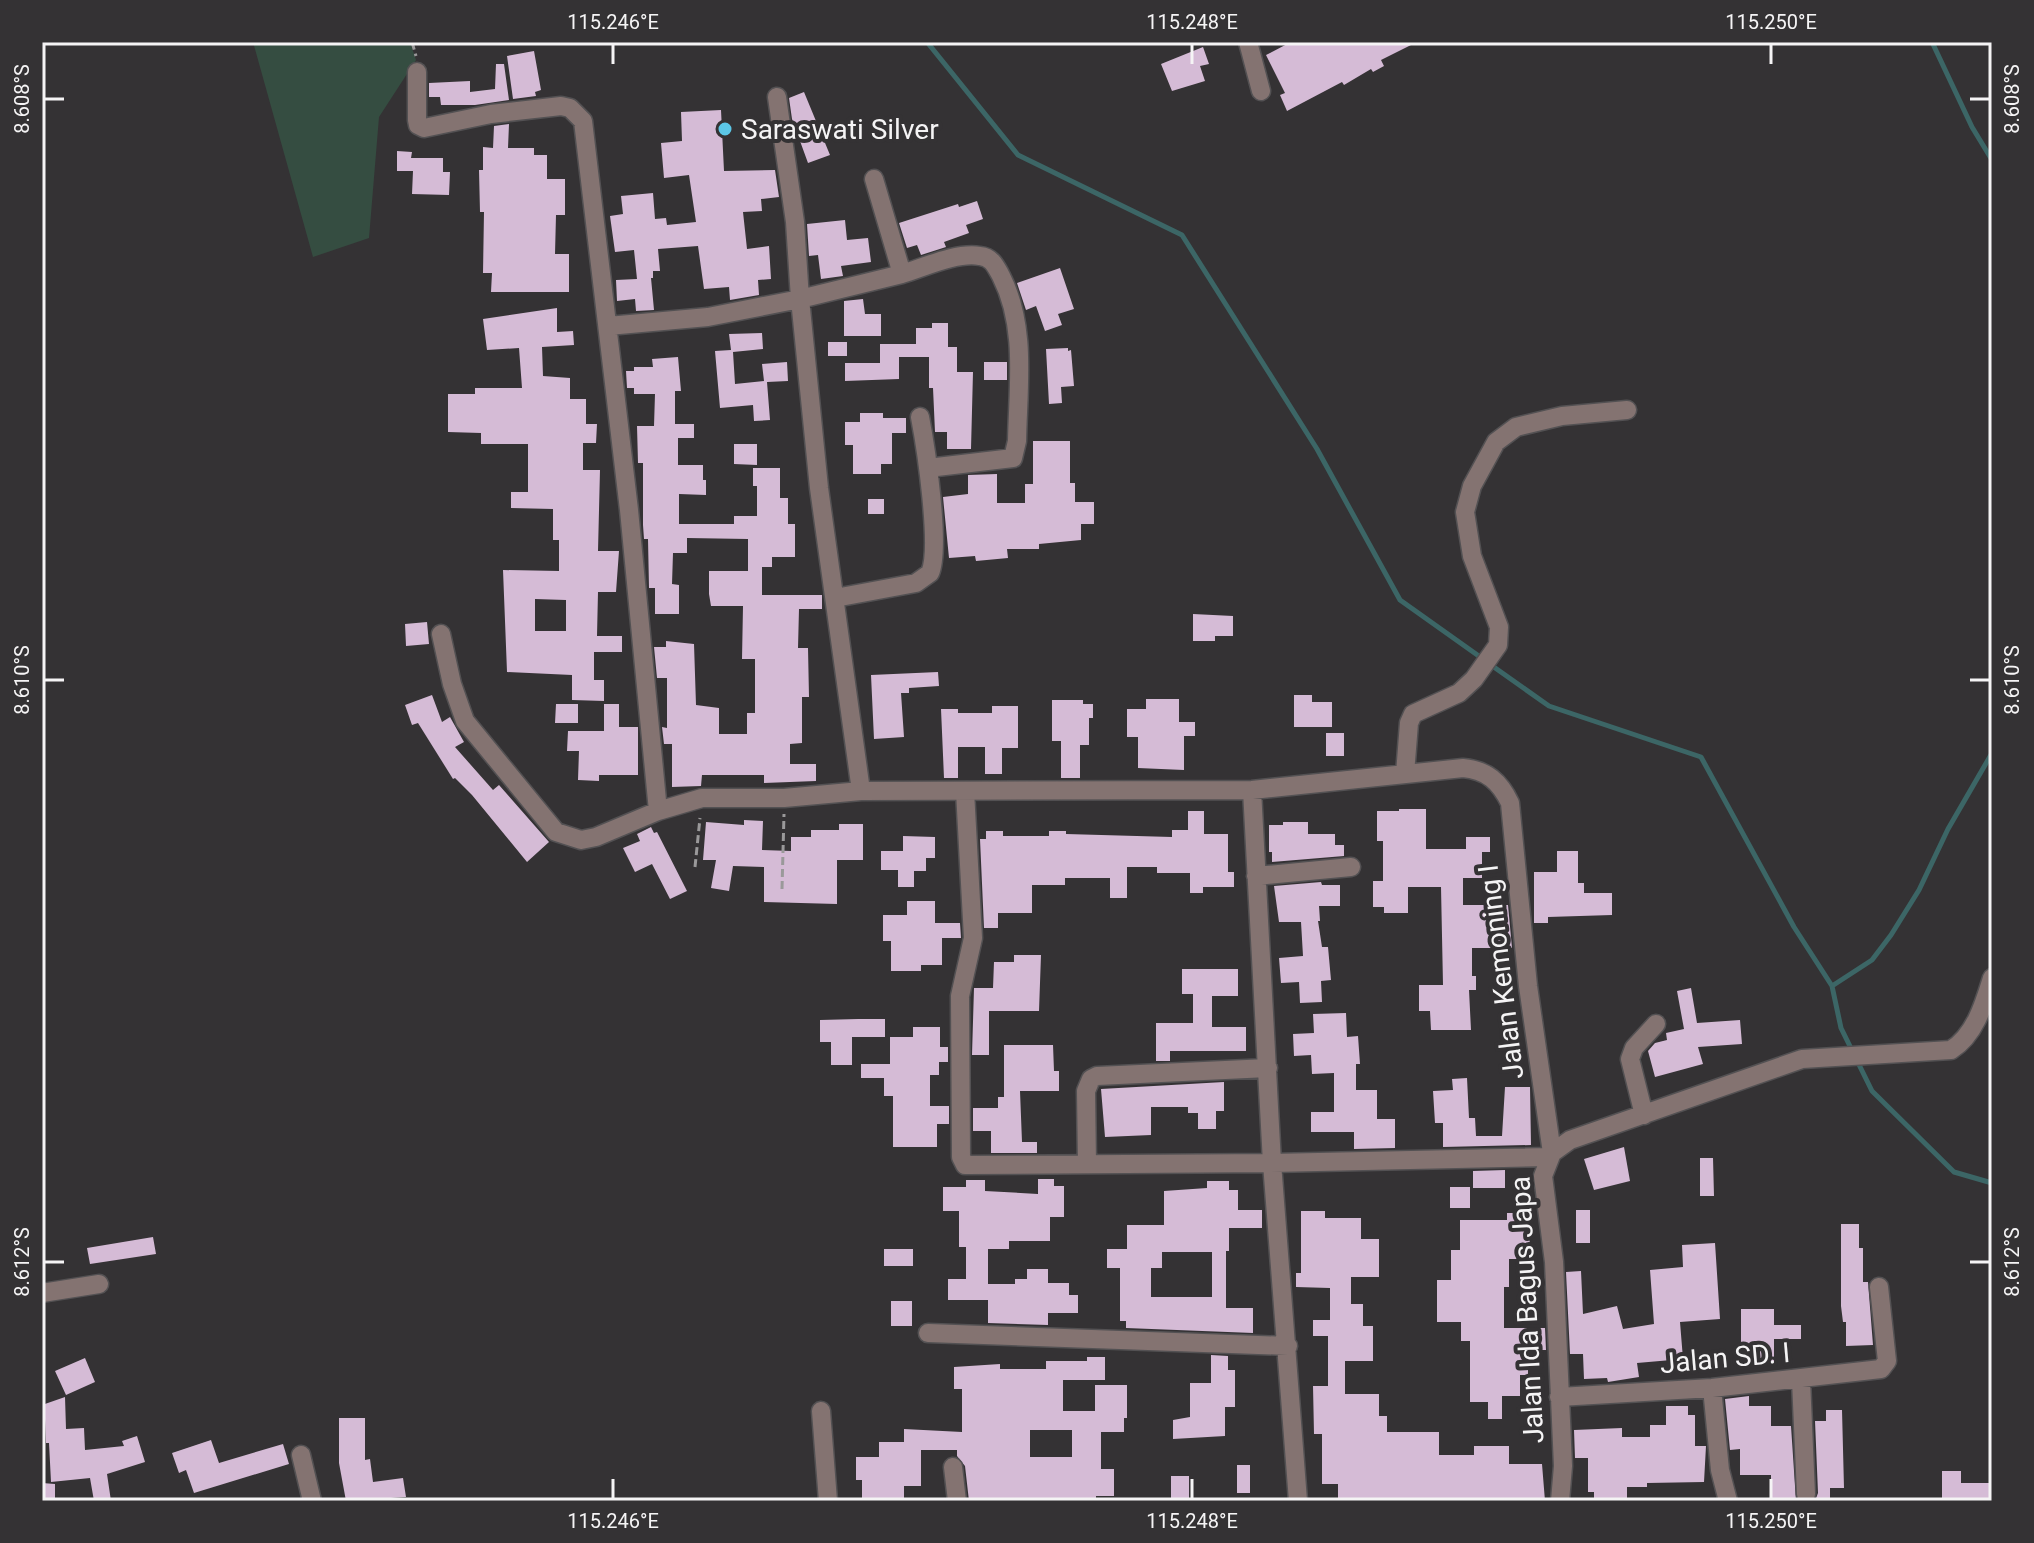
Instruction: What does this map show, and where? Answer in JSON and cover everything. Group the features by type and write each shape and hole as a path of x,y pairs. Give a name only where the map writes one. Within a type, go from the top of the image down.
{"street":[{"path":"1248,42 1261,91"},
{"path":"417,72 417,120 418,125 424,128 491,114 561,106 570,108 583,121 645,656 658,811"},
{"path":"777,97 794,209 815,461 861,791"},
{"path":"874,179 902,274"},
{"path":"608,326 708,317 800,299 962,256 991,259 1009,293 1017,319 1017,441 1013,458 928,468"},
{"path":"441,634 452,684 465,721 556,832 581,840 702,798 784,798 861,791 1252,790 1405,774 1409,723 1413,714 1459,693 1482,669 1498,645 1499,627 1472,556 1465,512 1472,486 1496,442 1516,427 1562,416 1627,410"},
{"path":"835,598 916,583 930,573 934,556 928,468 920,417"},
{"name":"Jalan Kemoning I","path":"1405,774 1475,769 1493,778 1510,803 1528,986 1551,1155"},
{"path":"1252,790 1272,1163 1298,1501"},
{"path":"965,791 973,938 960,996 962,1162 970,1167 1551,1155"},
{"path":"1256,876 1351,867"},
{"name":"Jalan Ida Bagus Japa","path":"1560,1501 1563,1466 1554,1262 1543,1187 1543,1176 1551,1155 1570,1140 1810,1058 1951,1050 1975,1023 1992,978"},
{"path":"1644,1115 1630,1059 1634,1048 1656,1024"},
{"path":"1087,1164 1086,1091 1091,1079 1097,1076 1268,1068"},
{"path":"42,1293 99,1284"},
{"name":"Jalan SD. I","path":"1559,1397 1712,1388 1881,1369 1886,1366 1887,1358 1879,1287"},
{"path":"928,1333 1288,1346"},
{"path":"1801,1380 1806,1494"},
{"path":"1712,1388 1720,1470 1728,1501"},
{"path":"821,1411 828,1501"},
{"path":"301,1455 312,1501"},
{"path":"953,1467 957,1501"}],"path":[{"path":"695,867 702,798"},
{"path":"782,889 784,798"}],"green space":[{"path":"253,42 410,42 416,60 379,117 369,238 313,257"}],"building":[{"path":"1291,42 1417,42 1381,60 1384,66 1373,72 1371,69 1344,85 1342,82 1287,111 1280,95 1285,93 1266,55"},
{"path":"1203,47 1209,64 1200,66 1205,81 1172,91 1161,64"},
{"path":"534,51 541,90 535,92 536,96 513,99 507,56"},
{"path":"496,64 504,64 509,100 475,105 441,105 440,97 429,97 429,83 470,81 470,92 495,89"},
{"path":"804,92 830,155 808,163 792,119 789,98"},
{"path":"721,110 724,171 775,170 779,197 761,199 762,211 743,212 747,249 769,246 771,279 758,280 759,295 730,300 729,287 704,289 698,246 658,249 660,271 653,271 651,278 654,310 636,311 635,299 617,301 616,280 637,279 634,250 615,252 610,216 623,214 621,196 653,193 655,219 666,218 667,225 696,222 689,175 664,178 661,143 682,141 681,112"},
{"path":"509,124 508,148 534,148 534,155 547,155 547,179 565,179 565,215 556,215 555,254 569,254 569,292 491,292 492,273 483,273 484,212 480,212 479,170 483,170 483,147 493,148 494,126"},
{"path":"397,151 412,152 411,158 443,158 443,172 450,172 449,195 412,194 413,171 397,171"},
{"path":"977,201 983,219 966,225 969,233 944,242 946,247 921,255 917,245 907,248 899,223"},
{"path":"845,220 847,240 868,238 871,262 841,266 843,276 821,279 818,255 809,256 807,224"},
{"path":"1060,268 1074,309 1058,314 1062,325 1045,331 1036,306 1026,310 1017,283"},
{"path":"863,299 865,314 881,314 881,336 844,336 844,301"},
{"path":"557,308 557,332 573,331 574,345 542,347 543,376 570,378 570,399 586,399 586,424 597,424 596,443 583,443 583,470 600,470 598,551 619,551 616,592 598,592 597,636 622,636 622,652 594,652 594,680 604,680 604,701 572,700 572,675 507,672 503,570 559,571 559,540 553,540 553,509 511,508 511,492 528,492 528,444 481,444 481,433 448,432 448,394 475,394 475,388 522,388 519,348 487,350 483,319","holes":["535,599 566,600 566,631 535,631"]},
{"path":"932,323 948,323 948,347 957,347 957,372 973,372 971,449 947,449 947,432 935,432 933,388 929,388 929,357 899,357 899,379 845,381 845,363 880,363 880,344 916,344 916,328 932,328"},
{"path":"762,333 763,349 733,352 735,384 764,381 762,364 787,362 788,381 767,382 770,420 754,421 753,405 720,408 715,351 731,350 729,334"},
{"path":"828,342 847,342 847,356 828,356"},
{"path":"1068,348 1068,351 1071,350 1074,386 1061,387 1062,403 1049,404 1046,349"},
{"path":"678,357 681,391 675,391 675,424 694,424 694,438 678,438 678,465 703,465 703,480 706,480 706,495 679,494 679,524 734,524 734,516 757,516 757,486 753,486 753,468 780,468 780,498 788,498 788,524 795,524 795,557 772,557 772,567 762,567 762,595 822,595 822,609 799,609 798,648 808,648 809,697 802,697 802,743 790,744 790,764 816,764 816,781 764,783 764,775 702,775 701,786 672,787 672,744 664,744 662,727 667,728 667,678 657,678 654,647 666,647 666,641 694,644 696,705 719,708 719,734 747,734 747,713 755,713 755,659 742,659 743,606 711,606 709,594 709,571 748,571 748,539 687,538 687,553 673,553 672,584 679,585 679,614 655,614 655,588 649,588 648,539 644,539 643,525 643,463 638,463 637,426 654,426 655,394 634,394 634,388 627,388 626,371 634,371 634,367 653,367 652,359"},
{"path":"984,362 1007,362 1007,380 984,380"},
{"path":"860,413 883,413 883,418 906,418 906,433 892,433 892,464 881,464 881,474 853,474 853,445 845,445 845,422 860,422"},
{"path":"1033,441 1070,441 1070,483 1075,483 1075,502 1094,502 1094,524 1081,524 1081,540 1039,544 1039,549 1007,549 1008,558 976,561 975,556 949,558 943,497 968,494 968,475 997,474 997,503 1025,503 1025,484 1033,484"},
{"path":"734,444 757,444 757,465 734,464"},
{"path":"868,499 884,499 884,514 868,514"},
{"path":"1193,614 1233,616 1233,636 1215,636 1215,641 1193,641"},
{"path":"427,622 429,644 406,646 405,624"},
{"path":"938,672 939,686 909,688 909,693 901,693 904,737 874,739 871,675"},
{"path":"432,695 442,722 450,717 464,742 455,747 493,790 499,785 549,842 527,862 472,795 453,779 418,723 412,725 405,705"},
{"path":"1294,695 1312,695 1312,702 1332,702 1332,727 1294,727"},
{"path":"1146,699 1179,699 1179,722 1195,722 1195,736 1184,736 1184,770 1138,768 1138,737 1127,737 1127,709 1146,709"},
{"path":"1052,700 1083,700 1083,704 1093,704 1093,718 1089,718 1089,745 1080,745 1080,778 1061,778 1061,741 1052,741"},
{"path":"556,704 578,704 578,723 555,723"},
{"path":"604,704 619,704 619,727 638,727 638,775 599,775 599,781 578,780 579,751 567,751 568,731 604,731"},
{"path":"992,706 1018,706 1018,748 1002,748 1002,774 985,774 985,747 958,747 958,778 944,778 941,709 958,709 958,713 992,713"},
{"path":"1326,733 1344,733 1344,756 1326,756"},
{"path":"1426,809 1426,849 1466,849 1466,837 1490,837 1490,852 1482,852 1482,878 1463,878 1463,905 1508,905 1512,948 1472,948 1472,976 1476,976 1476,990 1469,990 1471,1030 1431,1030 1430,1011 1419,1011 1419,985 1443,985 1441,887 1408,887 1408,913 1384,913 1384,907 1373,907 1373,881 1383,881 1383,841 1377,841 1377,811"},
{"path":"1188,811 1204,811 1204,834 1228,834 1228,872 1234,872 1234,887 1203,887 1203,893 1190,893 1190,873 1157,873 1157,867 1127,867 1127,898 1110,898 1110,878 1065,878 1065,885 1032,885 1032,913 998,913 998,928 984,928 980,839 986,839 986,831 1003,831 1003,836 1049,836 1049,831 1066,831 1066,834 1172,837 1172,830 1188,830"},
{"path":"744,820 763,821 762,850 791,851 791,837 811,837 811,830 839,830 839,824 863,824 863,860 837,860 837,904 764,902 764,867 733,866 729,891 711,888 716,860 703,860 706,822 744,825"},
{"path":"1283,822 1308,822 1308,834 1335,834 1335,845 1344,845 1344,856 1272,862 1269,825 1283,825"},
{"path":"651,827 654,833 657,832 687,891 670,899 652,864 635,872 623,848 640,841 637,834"},
{"path":"903,836 935,837 935,858 926,858 926,871 914,871 914,887 898,887 898,870 881,870 881,851 903,851"},
{"path":"1557,851 1578,851 1578,883 1584,883 1584,893 1612,893 1612,915 1548,917 1548,923 1534,923 1534,872 1557,872"},
{"path":"1321,882 1322,885 1340,885 1340,906 1319,906 1322,947 1328,947 1331,980 1321,981 1322,1002 1300,1003 1299,982 1281,983 1279,958 1303,956 1301,922 1279,922 1274,886"},
{"path":"907,901 935,901 935,923 960,923 961,938 942,938 942,965 921,965 921,971 891,971 891,941 883,941 883,915 907,915"},
{"path":"1014,955 1041,955 1039,1011 989,1011 989,1055 972,1055 974,988 993,988 994,962 1014,962"},
{"path":"1182,969 1238,969 1238,996 1212,996 1212,1027 1246,1027 1246,1051 1170,1051 1170,1061 1156,1061 1156,1023 1193,1023 1193,994 1182,994"},
{"path":"1691,988 1697,1023 1740,1020 1742,1044 1698,1047 1703,1064 1655,1077 1648,1051 1655,1043 1667,1040 1666,1033 1684,1029 1677,991"},
{"path":"1346,1013 1347,1037 1358,1036 1360,1064 1356,1064 1356,1090 1377,1090 1377,1119 1395,1119 1395,1148 1354,1149 1354,1132 1311,1132 1311,1112 1334,1112 1334,1073 1312,1074 1311,1055 1294,1056 1293,1034 1314,1033 1313,1014"},
{"path":"885,1019 885,1037 852,1037 852,1065 831,1065 831,1042 820,1042 820,1020"},
{"path":"913,1027 940,1027 940,1047 948,1047 948,1062 939,1062 939,1075 930,1075 930,1106 949,1106 949,1124 937,1124 937,1147 893,1147 893,1096 884,1096 884,1078 861,1078 861,1064 890,1064 890,1037 913,1037"},
{"path":"1004,1045 1053,1045 1054,1071 1059,1071 1059,1091 1020,1091 1022,1142 1037,1142 1037,1153 991,1153 991,1131 973,1131 973,1108 998,1108 998,1097 1004,1097"},
{"path":"1467,1078 1469,1118 1475,1118 1476,1136 1502,1136 1505,1087 1530,1087 1531,1145 1443,1147 1443,1123 1435,1123 1433,1091 1453,1090 1452,1079"},
{"path":"1224,1082 1224,1111 1216,1111 1216,1129 1198,1129 1198,1113 1188,1113 1188,1107 1151,1107 1151,1135 1105,1137 1101,1089"},
{"path":"1624,1147 1630,1181 1594,1190 1584,1159"},
{"path":"1700,1158 1713,1158 1714,1196 1700,1196"},
{"path":"1505,1170 1505,1188 1473,1188 1473,1171"},
{"path":"1038,1179 1054,1179 1054,1186 1064,1186 1064,1217 1050,1217 1050,1241 1009,1241 1009,1249 988,1249 988,1284 1015,1284 1015,1279 1027,1279 1027,1269 1048,1269 1048,1283 1069,1283 1069,1295 1078,1295 1078,1313 1048,1313 1048,1325 988,1323 988,1300 948,1300 948,1279 966,1279 966,1247 959,1247 959,1211 943,1211 943,1187 966,1187 966,1180 985,1180 985,1191 1038,1194"},
{"path":"1207,1181 1229,1181 1229,1190 1238,1190 1238,1210 1262,1210 1262,1228 1229,1228 1229,1251 1226,1251 1226,1308 1253,1308 1253,1333 1126,1328 1126,1321 1120,1321 1120,1268 1107,1268 1107,1249 1127,1249 1127,1225 1164,1225 1164,1191 1207,1188","holes":["1162,1252 1212,1252 1212,1297 1151,1297 1151,1268 1162,1268"]},
{"path":"1450,1187 1470,1187 1470,1208 1450,1208"},
{"path":"1576,1210 1590,1210 1590,1243 1576,1243"},
{"path":"1301,1211 1325,1211 1325,1218 1361,1218 1361,1239 1379,1239 1379,1277 1351,1277 1351,1304 1363,1304 1363,1326 1373,1326 1373,1361 1345,1361 1345,1394 1379,1394 1379,1416 1387,1416 1387,1432 1439,1432 1439,1455 1474,1455 1474,1446 1509,1446 1509,1464 1542,1464 1545,1501 1338,1501 1338,1484 1322,1484 1322,1434 1314,1434 1313,1386 1328,1386 1328,1336 1313,1336 1313,1320 1330,1320 1330,1288 1296,1287 1296,1273 1301,1273"},
{"path":"1507,1213 1529,1213 1530,1259 1509,1259 1509,1287 1504,1287 1504,1328 1545,1328 1546,1350 1528,1350 1528,1375 1520,1375 1520,1396 1502,1396 1502,1419 1488,1419 1488,1402 1470,1402 1470,1341 1461,1341 1461,1322 1437,1322 1437,1280 1451,1280 1451,1250 1460,1250 1460,1220 1507,1220"},
{"path":"1841,1224 1859,1224 1859,1248 1863,1248 1863,1282 1868,1282 1873,1345 1846,1346 1846,1322 1843,1322 1841,1306"},
{"path":"153,1237 156,1254 90,1264 87,1248"},
{"path":"1715,1243 1720,1319 1680,1322 1683,1359 1637,1363 1639,1377 1608,1382 1607,1378 1584,1379 1583,1354 1570,1354 1566,1272 1581,1271 1583,1314 1617,1306 1623,1329 1654,1324 1650,1270 1683,1267 1682,1245"},
{"path":"884,1249 913,1249 913,1266 884,1266"},
{"path":"891,1301 912,1301 912,1326 891,1326"},
{"path":"1741,1309 1774,1309 1774,1325 1801,1325 1801,1339 1774,1339 1774,1362 1741,1362"},
{"path":"1211,1355 1228,1356 1228,1370 1235,1370 1235,1407 1225,1407 1225,1436 1173,1439 1173,1420 1190,1417 1190,1383 1211,1383"},
{"path":"1087,1357 1105,1357 1105,1380 1063,1380 1063,1411 1095,1411 1095,1385 1127,1385 1124,1432 1101,1432 1101,1469 1114,1469 1114,1496 1096,1496 1096,1501 969,1501 965,1466 957,1456 957,1450 921,1450 921,1486 904,1486 904,1501 862,1501 862,1480 856,1480 856,1457 879,1457 879,1442 904,1442 904,1429 962,1432 962,1389 954,1389 954,1367 1000,1364 1000,1369 1046,1369 1046,1361 1087,1361","holes":["1030,1430 1072,1430 1072,1457 1030,1457"]},
{"path":"85,1358 95,1382 66,1395 55,1371"},
{"path":"1749,1396 1749,1406 1771,1406 1771,1426 1791,1426 1796,1501 1771,1499 1771,1475 1740,1475 1740,1449 1730,1450 1725,1399"},
{"path":"65,1397 66,1429 84,1428 85,1450 124,1446 122,1441 137,1436 145,1462 107,1474 111,1501 94,1501 90,1478 51,1482 49,1443 46,1443 42,1405"},
{"path":"1666,1406 1688,1406 1688,1415 1695,1415 1695,1446 1706,1446 1704,1482 1647,1483 1647,1487 1627,1487 1627,1498 1620,1498 1620,1501 1594,1501 1594,1492 1588,1492 1588,1458 1575,1458 1574,1430 1622,1428 1622,1437 1650,1437 1650,1425 1666,1425"},
{"path":"1826,1410 1842,1410 1844,1488 1830,1488 1830,1501 1815,1501 1818,1493 1815,1421 1826,1421"},
{"path":"339,1418 365,1418 365,1460 370,1459 373,1482 403,1478 406,1497 346,1501 339,1463"},
{"path":"211,1440 219,1463 283,1444 289,1464 194,1493 186,1470 179,1473 172,1453"},
{"path":"1237,1465 1250,1465 1250,1493 1237,1493"},
{"path":"1942,1471 1961,1471 1961,1483 1992,1483 1992,1500 1942,1500"},
{"path":"1171,1476 1189,1476 1189,1501 1171,1501"},
{"path":"42,1483 55,1484 55,1501 42,1501"}],"waterway":[{"path":"927,42 1018,155 1182,235 1317,449 1400,600 1483,659"},
{"path":"1932,42 1972,127 1992,160"},
{"path":"1491,665 1549,706 1701,757 1794,927 1832,986 1841,1028 1872,1091 1954,1172 1992,1183"},
{"path":"1832,986 1872,960 1891,935 1919,890 1948,829 1992,753"}],"place":[{"name":"Saraswati Silver","path":"725,129"}]}
